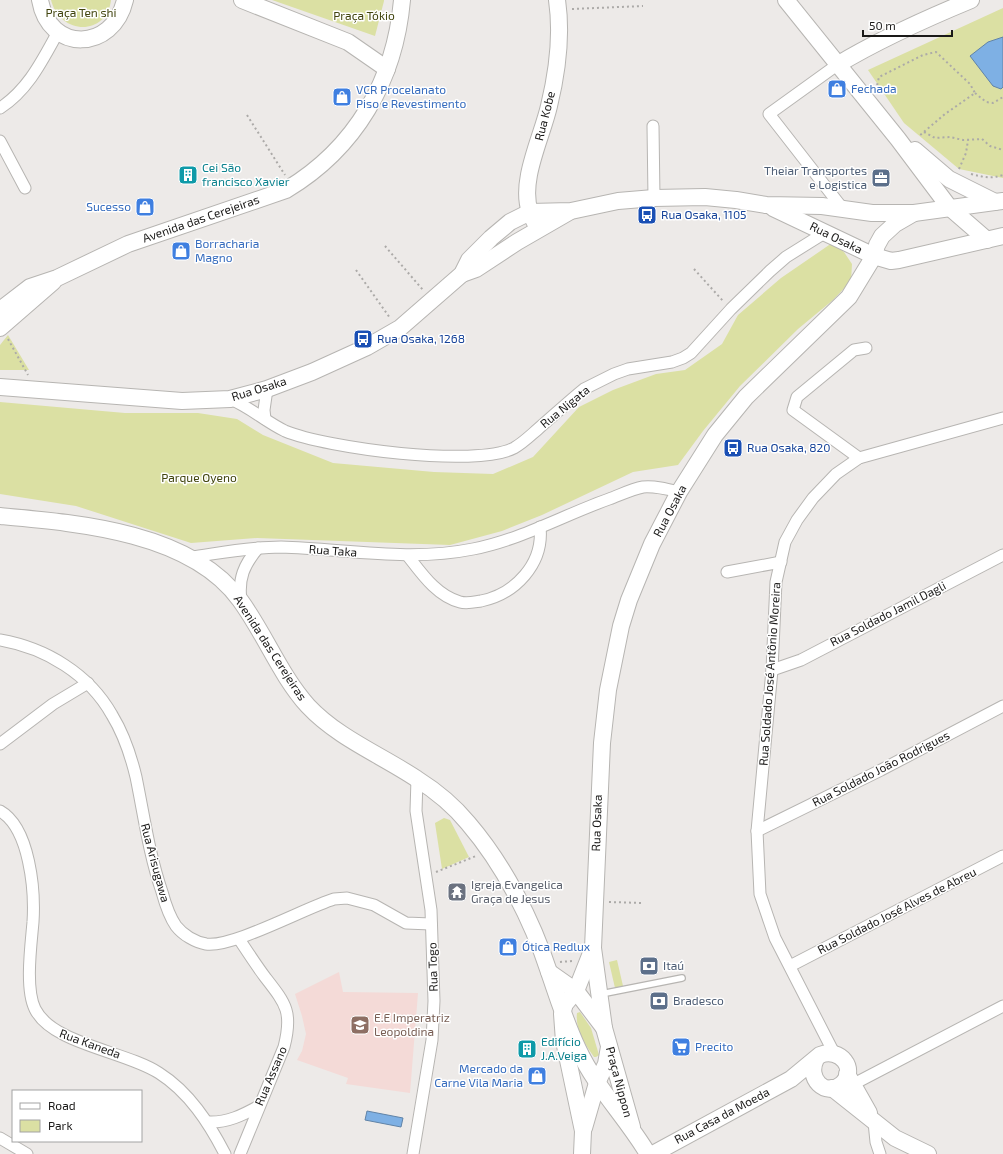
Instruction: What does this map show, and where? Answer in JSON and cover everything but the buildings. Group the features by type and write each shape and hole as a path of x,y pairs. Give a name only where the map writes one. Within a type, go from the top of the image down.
{"main road":[{"path":"40,0 42,11 48,23 58,32 70,38 83,40 107,32 116,23 122,12 125,0"},
{"path":"242,0 348,42 387,69"},
{"name":"Avenida das Cerejeiras","path":"0,310 30,287 57,278 128,244 286,190 324,164 340,148 366,112 387,69 395,45 402,0"},
{"path":"786,0 837,64 906,137 949,207 987,240"},
{"path":"837,64 868,46 930,16 971,0"},
{"name":"Rua Kobe","path":"538,229 530,212 528,194 530,174 549,106 558,47 558,5"},
{"path":"906,137 909,145 949,179 999,202"},
{"name":"Rua Osaka","path":"462,274 469,260 491,238 510,222 530,212 571,211 618,201 654,198 705,197 766,205 822,206 872,213 914,213"},
{"path":"999,202 949,207 914,213 896,224 882,236 877,245 874,256 890,261 899,260 1003,236"},
{"name":"Rua Osaka","path":"593,948 599,767 608,690 614,658 627,607 641,568 679,492 715,435 746,397 849,297 874,256 826,232 766,205"},
{"name":"Rua Osaka","path":"0,387 176,401 230,399 267,388 312,372 367,347 397,329 462,274 476,269 538,229 571,211"},
{"name":"Avenida das Cerejeiras","path":"4,333 57,278"},
{"name":"Avenida das Cerejeiras","path":"0,516 47,520 91,527 147,541 191,557 222,579 241,601 281,668 310,708 350,739 417,779 452,806 468,823 489,852 513,892 546,965"},
{"path":"562,1014 565,1004 576,991 593,948"},
{"name":"Praça Nippon","path":"593,948 604,1028 632,1128"},
{"name":"Praça Nippon","path":"546,965 576,991 604,1028"},
{"name":"Praça Nippon","path":"546,965 562,1014 578,1049 597,1083 632,1128"},
{"name":"Praça Nippon","path":"562,1014 564,1041 583,1131"},
{"path":"597,1083 606,1064 610,1045"},
{"path":"874,1122 850,1079 847,1066 841,1056 834,1053 826,1053 816,1059 812,1070 813,1076 895,1138 905,1150 928,1154"},
{"name":"Rua Casa da Moeda","path":"653,1154 791,1079 816,1059"},
{"path":"791,1079 831,1089 850,1079"},
{"name":"Praça Nippon","path":"583,1131 597,1083"},
{"path":"632,1128 648,1154"},
{"path":"582,1154 583,1131"}],"street":[{"path":"0,108 18,93 32,78 58,32"},
{"path":"837,64 768,114 843,209"},
{"path":"653,126 654,198"},
{"path":"0,141 25,188"},
{"name":"Rua Nigata","path":"230,399 242,404 285,431 307,438 358,448 399,453 452,456 495,454 515,448 584,389 596,382 628,370 672,362 691,353 731,309 786,257 826,232"},
{"path":"859,458 793,410 797,397 854,350 866,348"},
{"path":"265,419 264,404 267,388"},
{"name":"Rua Soldado José Antônio Moreira","path":"834,1053 775,938 760,894 758,831 772,670 776,582 785,542 797,520 813,498 836,474 859,458 1003,418"},
{"name":"Rua Taka","path":"191,557 258,548 280,547 408,556 473,549 490,545 540,527 570,513 643,488 659,487 679,492"},
{"path":"408,556 426,579 442,594 459,602 478,602 498,596 520,581 538,550 541,537 540,527"},
{"path":"241,601 239,586 241,574 248,560 258,548"},
{"name":"Rua Soldado Jamil Dagli","path":"772,670 800,660 1003,555"},
{"path":"728,572 781,562"},
{"name":"Rua Arisugawa","path":"0,640 17,643 60,661 88,683 102,698 113,716 124,741 136,776 148,842 166,907 176,925 184,934 207,944 239,939 334,899 348,898 374,906 406,923 431,924"},
{"path":"0,744 53,704 88,683"},
{"name":"Rua Soldado João Rodrigues","path":"758,831 881,770 1003,706"},
{"name":"Rua Togo","path":"413,1154 432,1040 434,974 427,875 416,811 417,779"},
{"name":"Rua Kaneda","path":"0,810 14,824 23,840 27,857 32,885 33,920 30,968 32,997 34,1008 39,1016 48,1026 59,1034 120,1055 159,1073 179,1089 208,1122 225,1154"},
{"name":"Rua Soldado José Alves de Abreu","path":"790,966 1003,856"},
{"name":"Rua Assano","path":"239,939 278,993 284,1003 288,1016 288,1031 284,1047 240,1154"},
{"path":"850,1079 1003,1006"},
{"path":"208,1122 219,1122 232,1119 259,1106"},
{"path":"874,1122 876,1142 880,1154"},
{"path":"0,1138 27,1154"}],"lane":[{"path":"600,994 682,978"}],"path":[{"path":"558,5 643,6"},
{"path":"878,94 876,90 879,77 923,55 936,52 970,84 975,93 986,102 993,103 1003,96"},
{"path":"916,139 945,114 975,93"},
{"path":"247,115 292,186"},
{"path":"924,132 935,138 950,137 968,140 982,139 990,146 1003,150"},
{"path":"906,137 916,139 919,143"},
{"path":"958,170 966,153 968,140"},
{"path":"953,167 958,170 984,177 995,178 1003,175"},
{"path":"385,246 432,300"},
{"path":"694,269 731,309"},
{"path":"356,270 397,329"},
{"path":"4,333 28,374"},
{"path":"427,875 489,852"},
{"path":"594,902 642,903"},
{"path":"546,965 559,962 570,963 575,960"}],"shaded area":[{"name":"E.E Imperatriz Leopoldina","path":"339,972 343,992 418,993 410,1093 346,1084 348,1078 297,1060 302,1051 306,1034 295,994"}],"green space":[{"name":"Praça Ten shi","path":"51,0 111,0 108,12 101,20 93,25 83,27 73,25 64,20 56,12"},
{"name":"Praça Tókio","path":"272,0 384,0 384,1 375,36"},
{"path":"1003,8 1003,178 959,169 904,123 868,70"},
{"name":"Parque Oyeno","path":"832,243 844,252 852,264 851,281 833,300 798,329 740,386 703,431 678,465 633,472 542,515 502,531 450,545 257,538 191,543 76,506 0,494 0,402 125,413 198,413 237,419 263,435 333,463 434,472 493,474 533,457 579,407 613,390 656,374 685,370 722,344 738,315 781,278"},
{"path":"8,335 29,370 0,370 0,345"},
{"path":"444,818 450,820 469,857 442,869 435,823"},
{"path":"617,960 623,986 615,988 609,962"},
{"path":"580,1012 591,1028 599,1055 596,1057 594,1057 587,1047 579,1031 577,1013"}],"water":[{"path":"1003,37 1003,87 1001,89 993,86 970,56 988,42"},
{"path":"367,1111 403,1118 401,1127 365,1120"}],"place":[{"name":"Fechada","path":"837,89"},
{"name":"VCR Procelanato Piso e Revestimento","path":"342,97"},
{"name":"Cei São francisco Xavier","path":"188,175"},
{"name":"Theiar Transportes e Logistica","path":"881,178"},
{"name":"Sucesso","path":"145,207"},
{"name":"Rua Osaka, 1105","path":"647,215"},
{"name":"Borracharia Magno","path":"181,251"},
{"name":"Rua Osaka, 1268","path":"363,339"},
{"name":"Rua Osaka, 820","path":"733,448"},
{"name":"Igreja Evangelica Graça de Jesus","path":"457,892"},
{"name":"Ótica Redlux","path":"508,947"},
{"name":"Itaú","path":"649,966"},
{"name":"Bradesco","path":"659,1001"},
{"name":"E.E Imperatriz Leopoldina","path":"360,1025"},
{"name":"Precito","path":"681,1047"},
{"name":"Edifício J.A.Veiga","path":"527,1049"},
{"name":"Mercado da Carne Vila Maria","path":"537,1076"}]}
